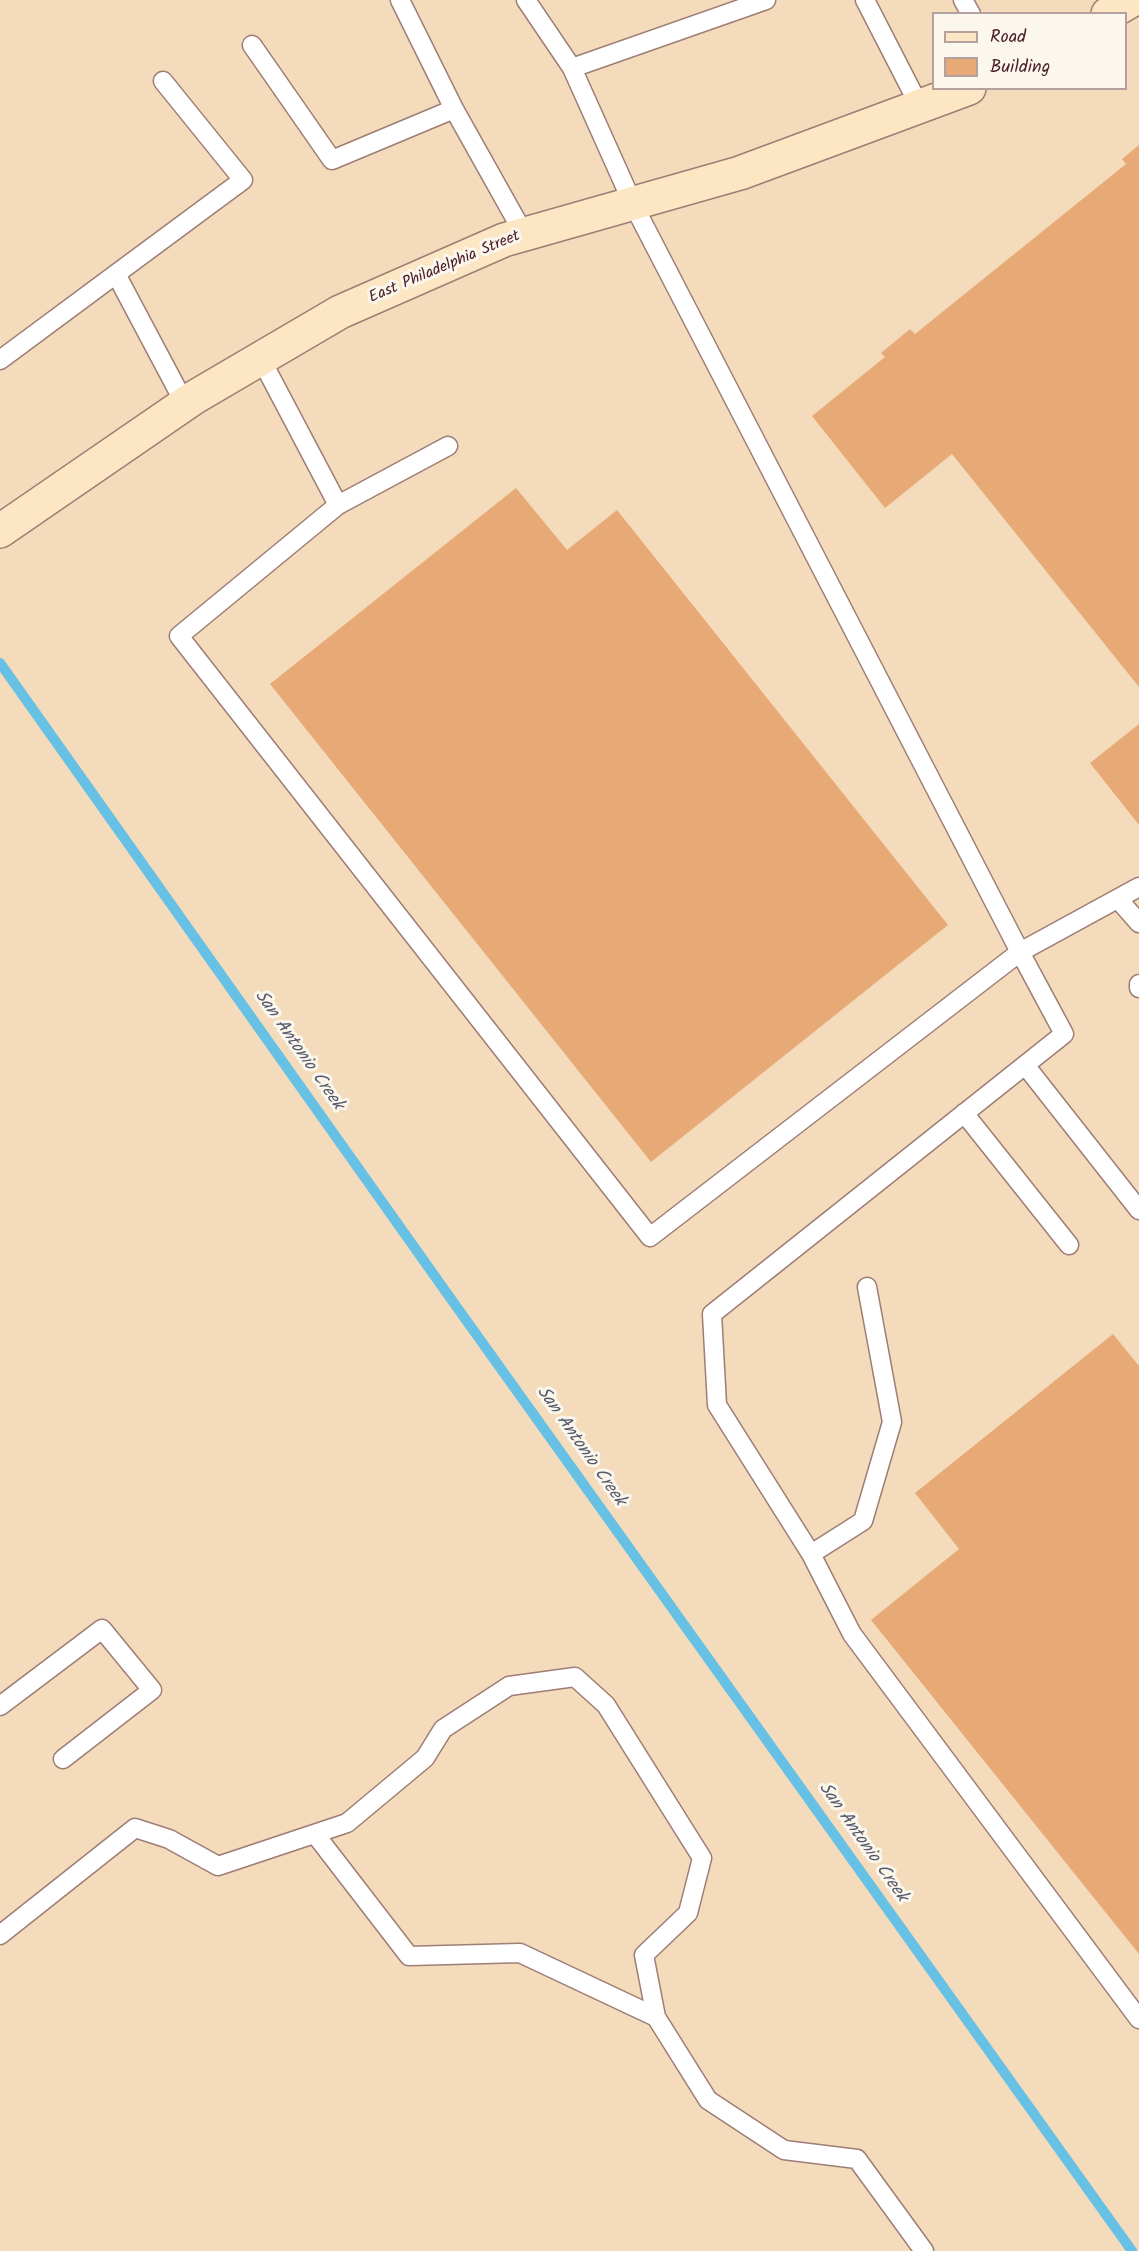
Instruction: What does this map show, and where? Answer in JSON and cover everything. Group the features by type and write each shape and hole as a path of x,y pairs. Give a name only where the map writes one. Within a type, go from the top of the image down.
{"street":[{"path":"1111,12 1132,0"},
{"name":"East Philadelphia Street","path":"0,531 185,404 340,312 504,240 740,173 964,90"}],"lane":[{"path":"400,0 454,109 524,234"},
{"path":"526,0 572,68 633,204 1064,1034 712,1314 717,1405 811,1554 852,1635 1139,2019"},
{"path":"572,68 766,0"},
{"path":"865,0 920,107"},
{"path":"252,45 332,160 454,109"},
{"path":"0,360 243,180 163,81"},
{"path":"116,274 185,404"},
{"path":"261,359 338,505"},
{"path":"448,446 338,505 179,636 650,1238 1020,952 1139,886"},
{"path":"1118,899 1139,923"},
{"path":"1025,1065 1139,1210"},
{"path":"964,1113 1069,1245"},
{"path":"811,1554 863,1521 892,1422 867,1287"},
{"path":"0,1706 102,1629 152,1690 63,1759"},
{"path":"0,1935 135,1828 169,1839 218,1866 315,1834 346,1823 425,1758 443,1729 509,1686 575,1677 606,1705 702,1858 688,1913 644,1955 656,2018 708,2100 784,2150 857,2159 924,2251"},
{"path":"315,1834 409,1956 520,1953 656,2018"}],"building":[{"path":"1139,145 1139,687 952,454 885,508 812,416 885,357 881,353 910,329 915,334 1126,164 1122,159"},
{"path":"516,488 567,550 617,510 948,925 651,1162 270,684"},
{"path":"1139,724 1139,825 1090,763"},
{"path":"1113,1334 1139,1366 1139,1954 871,1620 959,1549 915,1493"}],"waterway":[{"name":"San Antonio Creek","path":"0,663 446,1292 1132,2251"}]}
